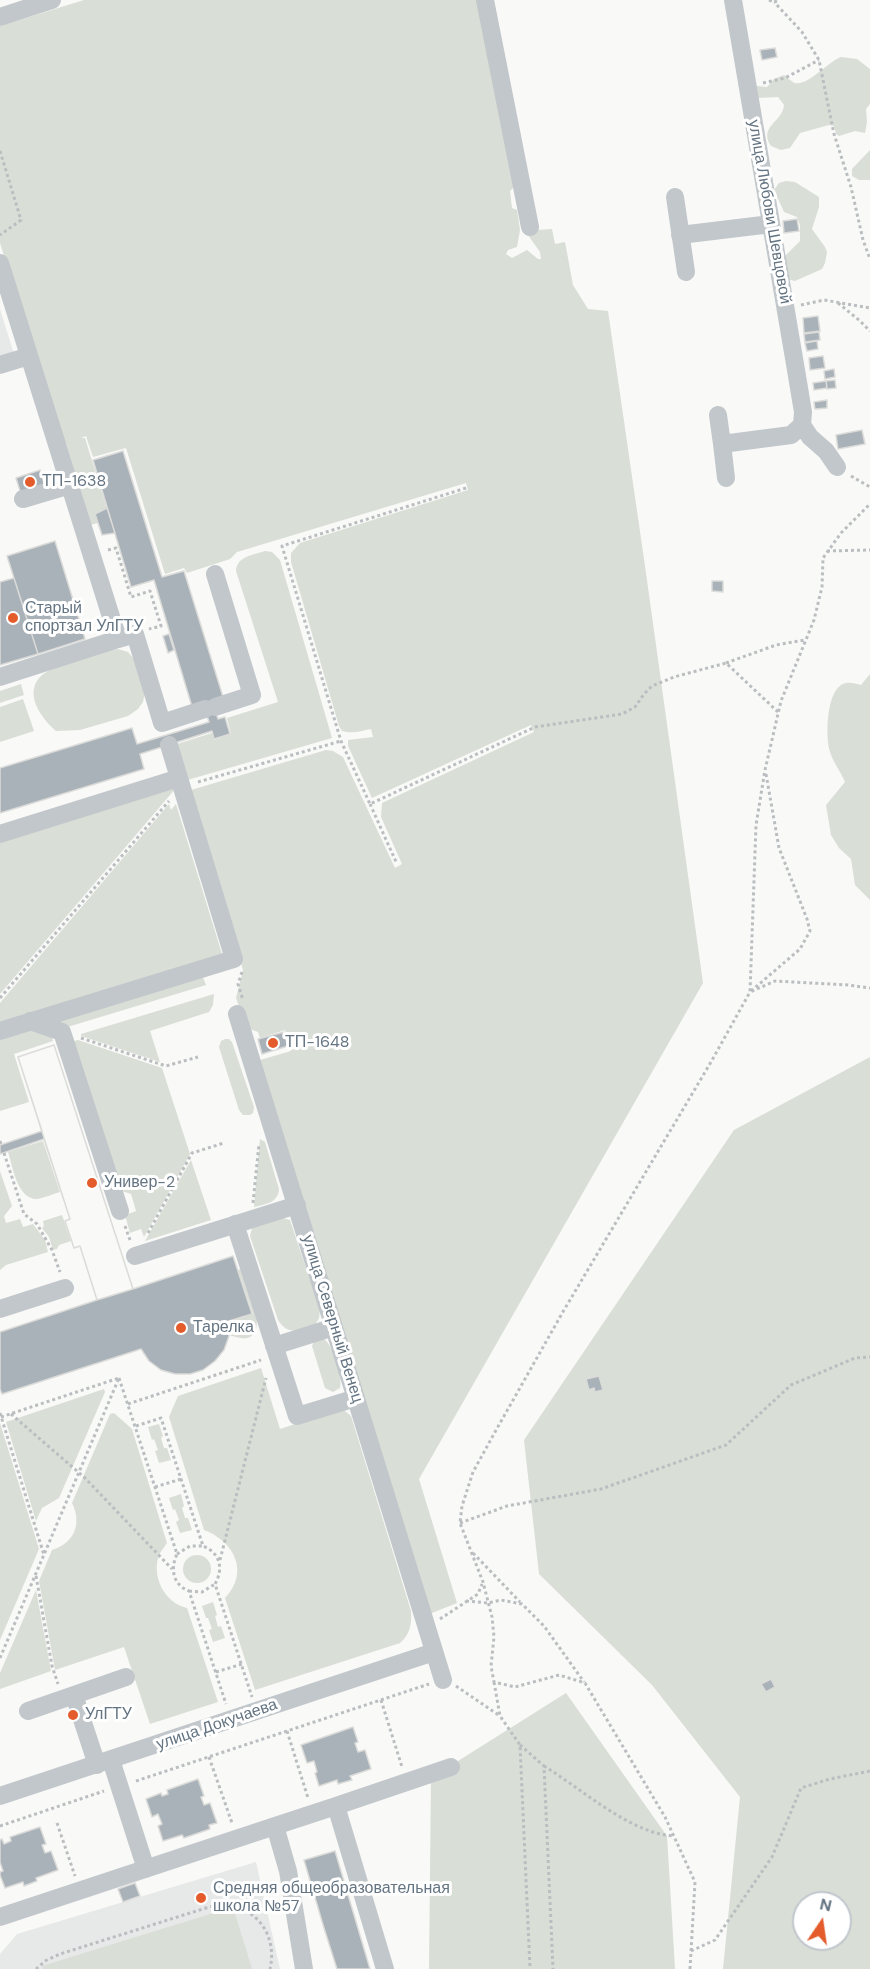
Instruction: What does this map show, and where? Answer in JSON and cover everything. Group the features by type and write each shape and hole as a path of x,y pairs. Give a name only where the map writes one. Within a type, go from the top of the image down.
{"street":[{"path":"0,17 52,0"},
{"path":"485,0 530,227"},
{"name":"улица Любови Шевцовой","path":"733,0 803,412 802,425"},
{"path":"675,197 686,272"},
{"path":"680,235 771,224"},
{"path":"0,263 92,555 162,723 252,695 215,574"},
{"path":"0,365 29,356"},
{"path":"718,415 726,478"},
{"path":"722,444 791,435 802,425 837,466"},
{"path":"23,499 70,485"},
{"path":"0,677 127,636"},
{"path":"0,1030 234,959 177,788 169,744"},
{"path":"0,834 177,788"},
{"name":"улица Северный Венец","path":"237,1014 443,1680"},
{"path":"30,1021 62,1032 120,1211"},
{"path":"135,1256 297,1206"},
{"path":"243,1222 274,1352 297,1416 356,1398"},
{"path":"0,1309 65,1288"},
{"path":"274,1352 334,1327"},
{"name":"улица Докучаева","path":"0,1796 434,1652"},
{"path":"28,1711 126,1677"},
{"path":"68,1697 104,1763 120,1786 146,1869"},
{"path":"0,1917 452,1767"},
{"path":"336,1806 385,1969"},
{"path":"275,1826 288,1871 304,1969"}],"path":[{"path":"768,0 775,2 802,32 819,60 834,134 870,259"},
{"path":"748,86 785,78 819,60"},
{"path":"0,151 21,220 0,235"},
{"path":"785,308 824,300 870,308"},
{"path":"837,302 870,331"},
{"path":"837,466 870,487"},
{"path":"397,864 340,741 282,546 466,488"},
{"path":"750,992 755,844 765,770 778,713 814,620 822,587 822,565 827,551 841,533 870,504"},
{"path":"92,555 116,548 131,597 150,591 161,626 127,636"},
{"path":"827,551 870,550"},
{"path":"370,804 535,727 622,714 635,707 652,686 674,677 726,663 776,645 806,639"},
{"path":"726,663 778,713"},
{"path":"0,998 177,788 340,741"},
{"path":"500,1716 491,1666 494,1636 492,1617 483,1582 460,1523 462,1506 473,1472 495,1432 750,992 800,949 810,932 779,848 765,770"},
{"path":"750,992 775,981 870,988"},
{"path":"62,1032 166,1066 198,1057"},
{"path":"243,1222 259,1141"},
{"path":"135,1256 192,1153 224,1143"},
{"path":"4,1153 24,1214 37,1224 52,1250 65,1288"},
{"path":"120,1211 135,1256"},
{"path":"128,1404 274,1352"},
{"path":"256,1711 216,1584 274,1352"},
{"path":"460,1523 507,1506 601,1489 726,1445 790,1385 855,1358 870,1357"},
{"path":"119,1378 177,1554"},
{"path":"44,1555 0,1416 119,1378"},
{"path":"0,1658 119,1378"},
{"path":"11,1414 79,1473 173,1570"},
{"path":"135,1426 161,1418 203,1546"},
{"path":"155,1487 181,1479"},
{"path":"216,1584 202,1592 189,1591 179,1585 174,1578 174,1562 177,1554 190,1546 203,1546 212,1550 220,1562"},
{"path":"471,1550 544,1626 585,1683 665,1817 695,1882 690,1969"},
{"path":"36,1575 52,1666 68,1697"},
{"path":"426,1624 445,1617 478,1594 483,1582"},
{"path":"189,1591 231,1720"},
{"path":"466,1601 488,1603 501,1600 522,1604"},
{"path":"216,1672 242,1664"},
{"path":"494,1682 515,1687 559,1675 585,1683"},
{"path":"0,1826 446,1679 500,1716 520,1745 544,1766 573,1783 609,1810 641,1828 653,1833 674,1836"},
{"path":"381,1700 407,1782"},
{"path":"287,1731 313,1813"},
{"path":"520,1745 530,1969"},
{"path":"209,1757 237,1839"},
{"path":"544,1766 554,1969"},
{"path":"691,1951 715,1940 772,1857 801,1788 870,1770"},
{"path":"57,1823 80,1891"},
{"path":"36,1969 45,1961 60,1954 209,1907 225,1905 248,1912 261,1923 271,1945 270,1969"}],"shaded area":[{"path":"84,0 483,0 515,186 510,191 512,208 517,210 520,230 517,247 508,250 506,254 512,258 527,250 541,259 540,252 528,235 537,230 552,229 555,244 565,242 573,285 588,309 608,311 703,983 419,1479 457,1603 427,1615 260,1060 291,1051 285,1030 260,1038 258,1032 247,1028 236,998 243,970 189,795 191,790 326,750 333,751 343,757 395,868 402,864 381,817 382,803 534,732 531,725 372,798 348,746 348,740 373,737 371,729 350,732 342,731 339,726 291,562 291,553 300,543 468,490 466,483 237,552 230,559 187,573 184,568 165,574 126,448 93,457 86,436 81,438 85,438 110,519 91,525 0,243 0,26"},
{"path":"841,57 857,59 870,69 870,104 866,109 865,133 855,131 839,136 834,126 829,125 800,133 790,148 781,150 771,146 767,134 783,111 784,105 778,97 757,98 755,89 757,86 767,87 774,79 784,75 794,82 806,81"},
{"path":"870,150 870,180 859,180 852,176 852,169"},
{"path":"795,182 819,197 819,207 812,229 827,252 822,269 795,281 787,279 784,257 800,241 800,225 797,217 784,212 774,190 779,183"},
{"path":"0,309 14,354 0,358"},
{"path":"265,551 272,552 280,560 332,738 184,781 174,745 212,733 214,740 231,734 227,718 278,702 236,571 242,559"},
{"path":"118,649 128,652 134,659 145,691 143,702 138,709 128,716 80,730 56,731 45,720 36,705 34,690 36,682 42,675 55,668 108,650"},
{"path":"870,674 870,900 855,885 851,859 839,848 831,835 826,805 845,782 831,756 828,745 829,713 834,693 839,686 848,683 861,685"},
{"path":"21,684 24,695 0,703 0,691"},
{"path":"23,699 34,731 0,742 0,707"},
{"path":"176,788 0,994 0,841"},
{"path":"169,804 171,810 176,804 222,954 0,1026 0,1003"},
{"path":"202,975 206,985 51,1032 53,1041 14,1054 29,1102 0,1111 0,1037"},
{"path":"214,994 213,1005 209,1012 150,1031 160,1062 81,1036 81,1034"},
{"path":"225,1039 232,1042 254,1107 250,1115 243,1115 239,1110 219,1047 221,1041"},
{"path":"78,1040 162,1068 190,1154 144,1237 141,1229 130,1233 125,1215 136,1211 131,1194 119,1190 70,1042"},
{"path":"870,1057 870,1969 723,1969 740,1797 652,1685 539,1574 524,1440 734,1130"},
{"path":"260,1139 265,1142 279,1189 274,1200 254,1207"},
{"path":"43,1141 60,1192 37,1199 30,1198 20,1188 8,1152"},
{"path":"191,1160 211,1220 145,1241"},
{"path":"0,1171 12,1206 4,1216 6,1223 20,1219 23,1227 33,1224 45,1240 48,1252 6,1265 0,1270"},
{"path":"62,1215 71,1241 53,1250 49,1237 42,1228 43,1221"},
{"path":"278,1217 290,1220 320,1310 315,1325 299,1330 286,1329 278,1320 250,1236 252,1228"},
{"path":"245,1267 258,1308 256,1332 250,1337 243,1338 229,1335 229,1322 253,1314 238,1270"},
{"path":"323,1338 333,1353 340,1377 340,1388 333,1392 325,1388 312,1346 314,1341"},
{"path":"261,1368 280,1429 338,1410 345,1411 351,1416 411,1611 411,1624 408,1633 400,1643 255,1690 225,1598 233,1588 236,1578 235,1558 223,1542 204,1530 169,1417 178,1396"},
{"path":"104,1389 105,1392 59,1498 42,1508 36,1521 6,1422"},
{"path":"114,1413 132,1429 167,1543 157,1563 159,1580 166,1595 172,1601 187,1608 218,1702 150,1724 124,1647 55,1670 39,1581 52,1550 66,1543 74,1531 76,1518 72,1503 110,1414"},
{"path":"0,1423 39,1549 0,1640"},
{"path":"159,1424 164,1448 167,1448 171,1460 159,1463 155,1451 158,1450 148,1427"},
{"path":"181,1494 185,1518 188,1518 192,1530 180,1533 176,1522 179,1520 169,1498"},
{"path":"197,1555 207,1559 211,1569 207,1579 197,1583 187,1579 183,1569 187,1559"},
{"path":"36,1590 51,1671 0,1689 0,1673"},
{"path":"213,1602 218,1627 221,1626 225,1638 213,1642 209,1630 212,1629 202,1606"},
{"path":"566,1693 667,1836 675,1969 429,1969 431,1778"},
{"name":"Средняя общеобразовательная школа №57","path":"256,1862 280,1969 0,1969 0,1954 17,1934"},
{"path":"233,1907 252,1969 43,1969 42,1966"}],"building":[{"path":"775,48 777,57 762,60 760,50"},
{"path":"797,219 799,231 784,233 783,221"},
{"path":"818,316 820,331 804,333 803,318"},
{"path":"819,332 820,340 805,342 804,334"},
{"path":"817,341 818,349 807,351 805,343"},
{"path":"823,356 825,368 810,370 809,358"},
{"path":"834,369 835,377 825,379 824,371"},
{"path":"835,380 836,388 827,389 826,381"},
{"path":"826,381 827,388 814,390 813,383"},
{"path":"827,400 827,408 815,409 814,402"},
{"path":"862,430 865,444 838,449 836,435"},
{"path":"123,451 162,577 184,571 224,700 213,703 218,719 225,717 230,734 214,739 212,731 140,754 144,769 0,813 0,768 132,728 137,744 209,722 204,706 193,710 154,580 131,587 93,460"},
{"name":"ТП-1638","path":"40,470 45,486 21,494 16,478"},
{"path":"107,508 115,533 102,535 95,514"},
{"path":"55,541 85,639 38,654 7,556"},
{"name":"Старый спортзал УлГТУ","path":"14,578 38,654 0,665 0,582"},
{"path":"712,581 723,581 723,592 712,591"},
{"path":"169,634 174,650 168,653 163,636"},
{"name":"ТП-1648","path":"284,1032 288,1046 262,1054 258,1039"},
{"path":"54,1045 133,1289 97,1300 80,1246 74,1248 65,1221 70,1219 18,1057"},
{"path":"54,1045 133,1289 233,1256 252,1314 229,1321 229,1336 224,1350 203,1370 190,1374 175,1374 161,1370 149,1361 141,1349 2,1394 0,1389 0,1332 97,1300 80,1246 74,1248 65,1221 70,1219 44,1139 0,1154 0,1145 42,1131 18,1057"},
{"path":"599,1376 603,1390 595,1392 594,1388 589,1390 586,1379"},
{"path":"771,1679 775,1687 766,1692 761,1684"},
{"path":"353,1727 358,1742 355,1743 358,1752 365,1750 371,1769 350,1776 352,1780 338,1784 337,1780 319,1786 314,1761 307,1763 301,1745"},
{"path":"198,1779 204,1796 201,1797 204,1805 210,1803 217,1823 209,1825 210,1829 184,1838 182,1835 163,1841 158,1826 162,1824 158,1814 152,1817 146,1799 161,1793 162,1796 168,1794 167,1790"},
{"path":"40,1827 46,1844 42,1845 45,1853 51,1851 58,1870 36,1878 37,1881 24,1886 23,1882 5,1888 0,1875 3,1871 0,1862 0,1840 2,1839 4,1844 11,1841 10,1837"},
{"path":"335,1851 370,1969 337,1969 324,1928 304,1860"},
{"path":"135,1883 140,1896 123,1902 118,1889"}],"place":[{"name":"ТП-1638","path":"30,482"},
{"name":"Старый спортзал УлГТУ","path":"13,618"},
{"name":"ТП-1648","path":"273,1043"},
{"name":"Универ-2","path":"92,1183"},
{"name":"Тарелка","path":"181,1328"},
{"name":"УлГТУ","path":"73,1715"},
{"name":"Средняя общеобразовательная школа №57","path":"201,1898"}]}
